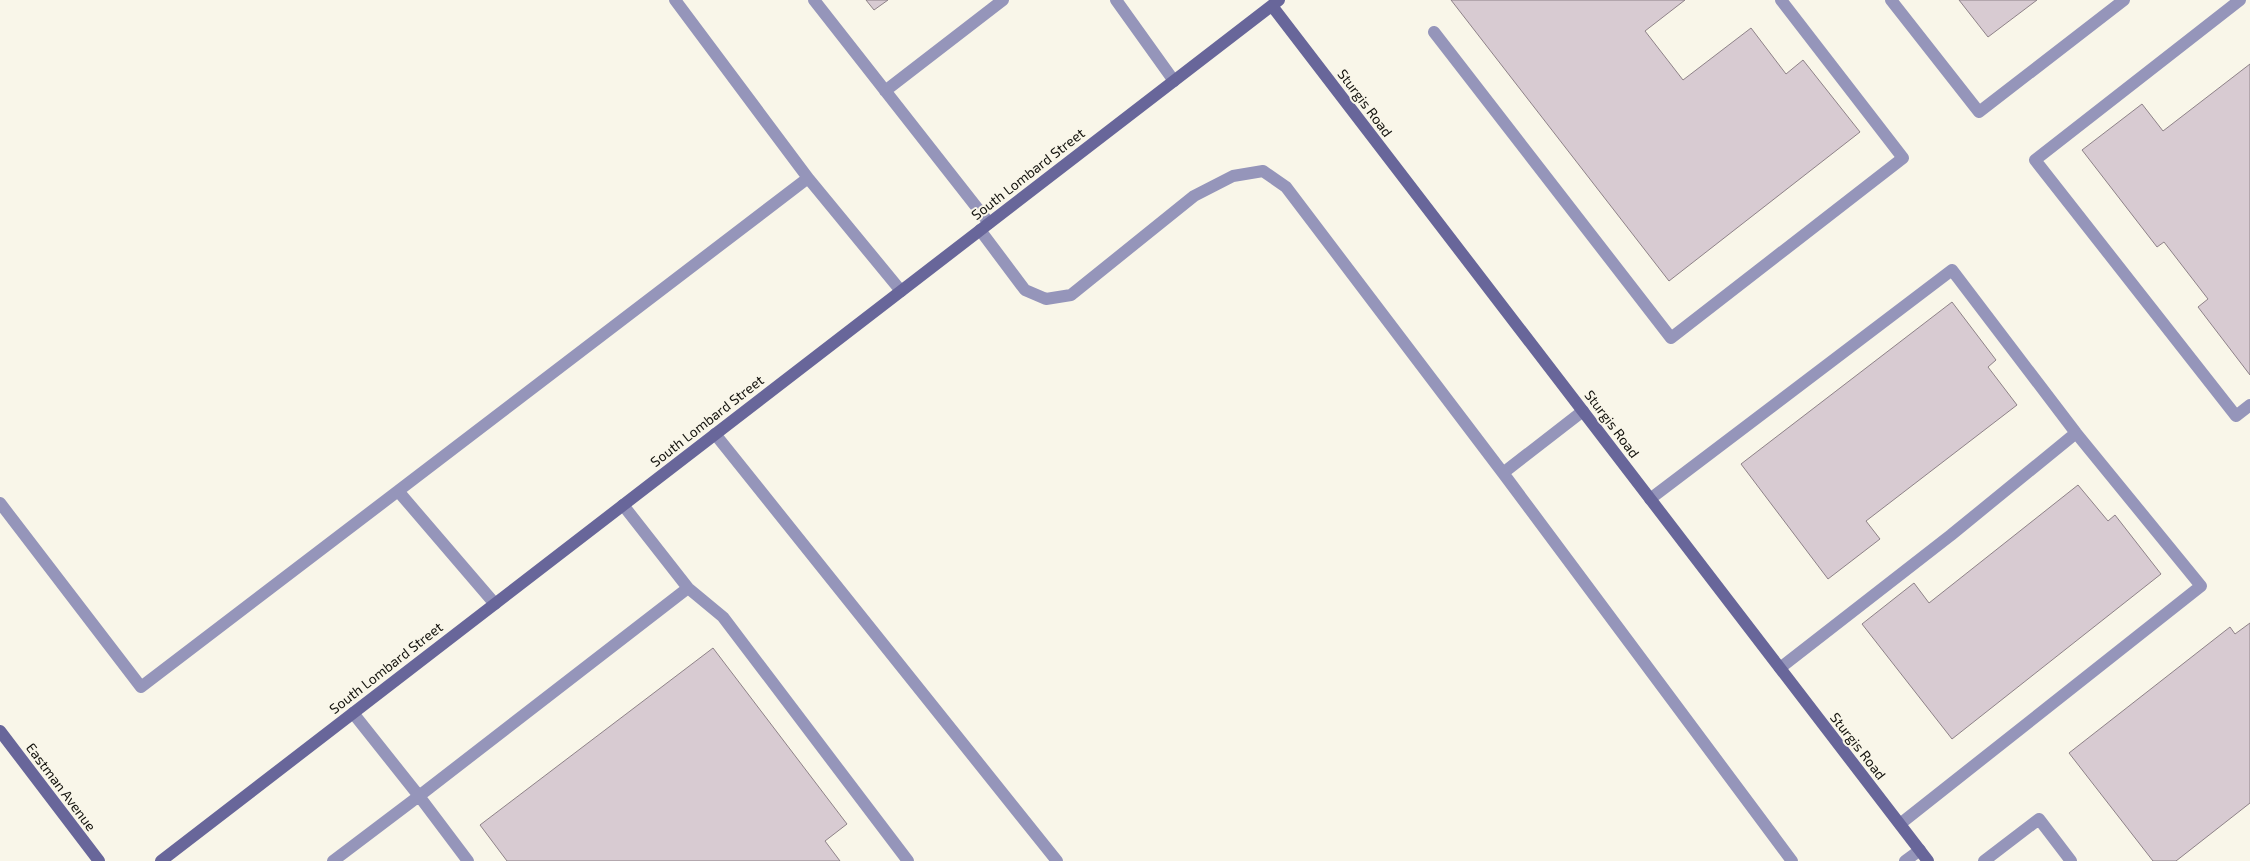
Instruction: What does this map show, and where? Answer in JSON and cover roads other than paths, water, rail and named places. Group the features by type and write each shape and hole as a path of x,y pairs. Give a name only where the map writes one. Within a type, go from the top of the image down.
{"street":[{"name":"South Lombard Street","path":"161,861 1275,3"},
{"name":"Sturgis Road","path":"1275,3 1583,412 1928,861"},
{"name":"Eastman Avenue","path":"0,732 99,861"}],"lane":[{"path":"675,0 808,178 901,291"},
{"path":"814,0 885,91 985,227 1025,290 1046,299 1071,295 1194,196 1233,176 1263,171 1286,187 1503,473 1792,861"},
{"path":"885,91 1003,0"},
{"path":"1116,0 1174,81"},
{"path":"1434,32 1670,338 1903,158 1781,0"},
{"path":"1891,0 1979,112 2124,0"},
{"path":"2240,0 2035,160 2236,416 2250,406"},
{"path":"0,503 141,686 808,178"},
{"path":"1650,499 1952,270 2076,433 2201,586 1900,824"},
{"path":"1503,473 1583,412"},
{"path":"1780,668 1951,535 2076,433"},
{"path":"716,434 1057,861"},
{"path":"398,491 495,604"},
{"path":"623,505 688,588 723,617 908,861"},
{"path":"333,861 688,588"},
{"path":"353,712 468,861"},
{"path":"1984,861 2039,819 2071,861"},
{"path":"1905,861 1920,850"}]}
